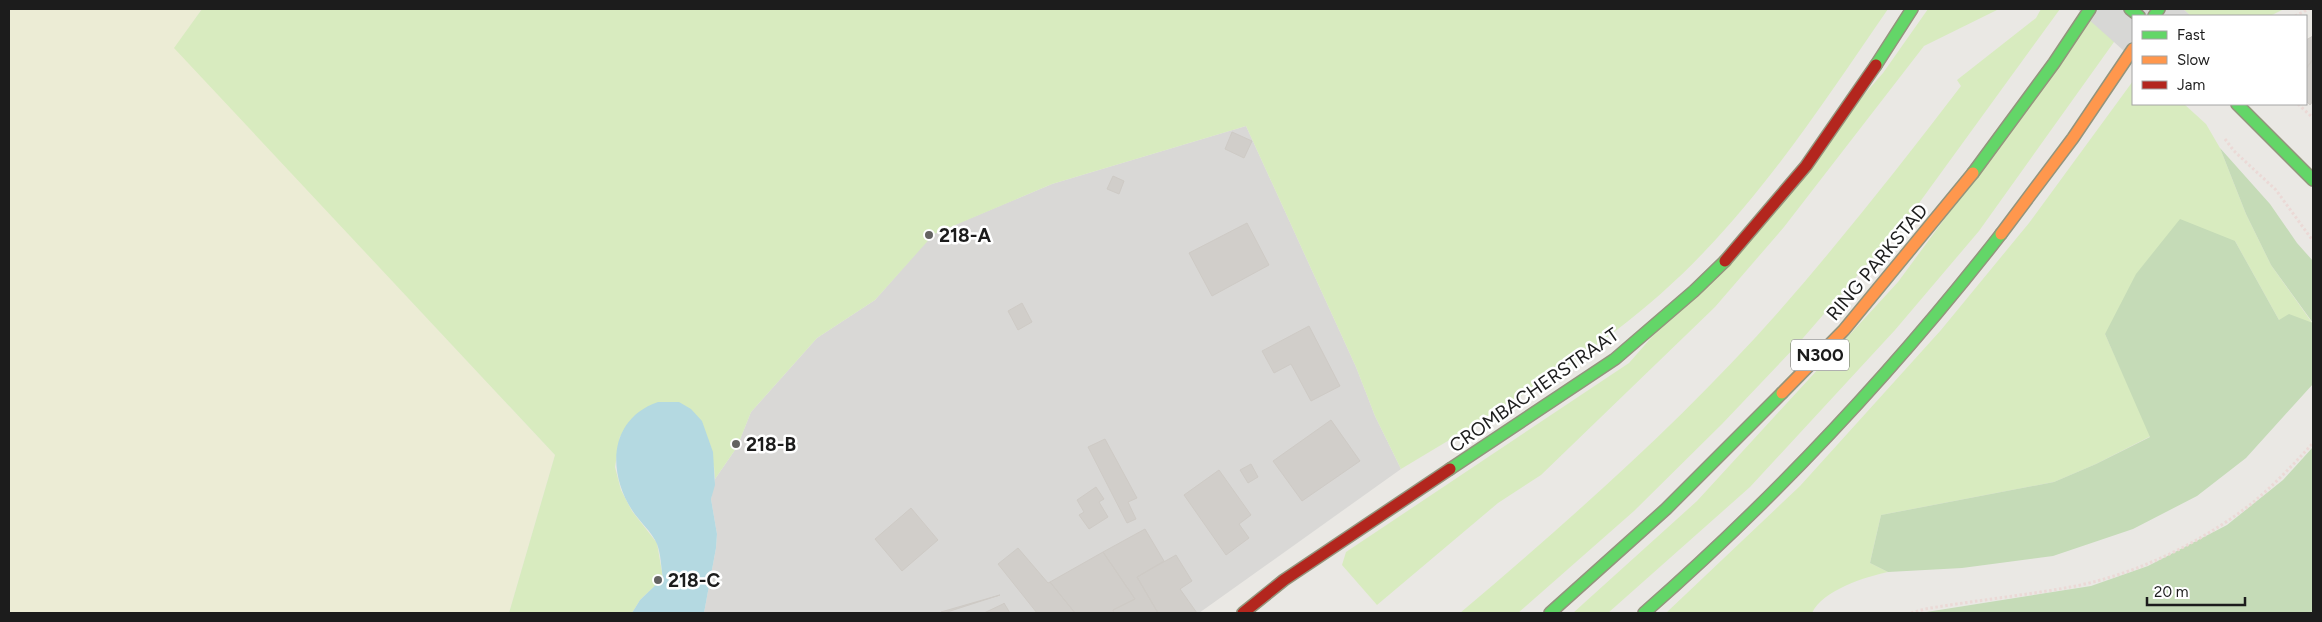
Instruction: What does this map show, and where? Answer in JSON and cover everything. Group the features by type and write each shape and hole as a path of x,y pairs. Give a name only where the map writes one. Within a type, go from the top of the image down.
{"main road":[{"name":"CROMBACHERSTRAAT","path":"1243,613 1284,580 1615,359 1694,291 1731,255 1806,166 1866,81 1912,9"},
{"name":"RING PARKSTAD","path":"1550,613 1666,509 1844,330 1967,181 2054,63 2090,9"},
{"name":"N300","path":"1644,613 1686,577 1811,453 1957,290 2042,182 2092,113 2132,51"},
{"path":"2239,105 2313,180"}],"path":[{"path":"2297,15 2309,9"},
{"path":"2299,105 2313,118"},
{"path":"2222,135 2234,151 2276,190 2313,241"},
{"path":"1911,613 1925,609 2066,588 2134,568 2175,551 2232,518 2268,489 2313,443"}],"shaded area":[{"path":"1246,126 1356,367 1375,416 1401,469 1199,613 704,613 716,548 717,534 711,499 715,479 737,447 751,412 817,338 875,300 933,234 1052,184"}],"green space":[{"path":"9,9 202,9 175,48 555,455 509,613 9,613"},
{"path":"202,9 1888,9 1801,134 1755,195 1704,252 1671,285 1598,344 1560,371 1401,469 1375,416 1356,367 1246,126 1052,184 934,234 875,300 817,338 751,412 737,447 715,479 714,466 620,436 615,467 621,490 632,511 657,543 663,578 640,600 632,613 509,613 555,455 174,48"},
{"path":"1928,9 1999,9 1924,46 1784,227 1715,307 1541,475 1498,503 1377,605 1342,565 1346,552 1629,363 1883,73"},
{"path":"2041,9 2060,9 1914,210 1797,345 1722,424 1634,511 1518,613 1460,613 1626,467 1744,350 1804,282 1895,171 1961,86 1957,80 2036,18"},
{"path":"2099,9 2134,9 2114,42 1979,231 1895,330 1750,487 1608,613 1573,613 1697,501 1898,282"},
{"path":"2183,9 2284,9 2272,15 2190,15"},
{"path":"2132,82 2132,105 2185,105 2206,124 2220,148 2246,214 2271,265 2313,324 2279,320 2235,241 2105,334 2151,436 2096,464 2054,482 1881,515 1870,563 1888,572 1868,577 1835,591 1817,605 1812,613 1666,613 1800,486 1941,330 2029,223"},
{"path":"2220,148 2270,204 2297,243 2313,261 2313,323 2271,265 2246,214"},
{"path":"2180,219 2235,241 2279,320 2289,314 2313,323 2313,384 2246,458 2197,496 2133,529 2053,556 1962,568 1888,572 1870,563 1881,515 2054,482 2096,464 2150,437 2105,334 2136,274"},
{"path":"2313,447 2313,613 1920,613 2091,586 2148,566 2227,525 2283,480"}],"water":[{"path":"658,402 679,402 691,409 702,421 713,452 715,485 711,499 717,534 704,613 632,613 640,600 663,578 657,544 632,510 624,495 616,463 617,448 622,433 630,421 642,410"}],"pier":[{"path":"2077,9 2183,9 2190,15 2132,15 2132,58"}],"building":[{"path":"2313,36 2313,59 2307,68 2307,39"},
{"path":"2313,59 2313,101 2310,105 2307,102 2307,68"},
{"path":"1232,132 1252,141 1244,158 1225,149"},
{"path":"1113,176 1124,181 1119,194 1107,189"},
{"path":"1247,223 1269,265 1212,296 1189,253"},
{"path":"1022,303 1032,322 1018,330 1008,311"},
{"path":"1309,326 1340,386 1311,401 1291,364 1274,373 1262,351"},
{"path":"1331,420 1360,461 1302,501 1273,461"},
{"path":"1105,439 1137,498 1128,502 1136,519 1127,523 1088,447"},
{"path":"1251,464 1258,477 1248,483 1240,470"},
{"path":"1219,470 1251,515 1239,524 1249,538 1226,555 1184,495"},
{"path":"1096,487 1104,499 1099,502 1108,517 1089,529 1079,515 1084,512 1077,500"},
{"path":"911,508 938,540 902,571 875,539"},
{"path":"1145,529 1164,561 1137,577 1158,613 1114,613 1113,610 1135,599 1103,552"},
{"path":"1018,548 1048,583 1050,582 1075,613 1037,613 998,564"},
{"path":"1103,552 1135,599 1113,610 1114,613 1075,613 1050,582"},
{"path":"1176,555 1192,581 1180,589 1197,613 1158,613 1137,577"},
{"path":"1000,595 944,613 941,612"},
{"path":"1003,604 1010,613 984,613"}],"traffic: fast":[{"path":"1876,65 1912,9"},
{"path":"1973,173 2054,63 2090,9"},
{"path":"2130,9 2138,15"},
{"path":"2155,15 2159,9"},
{"path":"2238,105 2313,180"},
{"path":"1644,613 1740,525 1831,432 1918,335 2001,234"},
{"path":"1450,469 1615,359 1694,291 1725,261"},
{"path":"1550,613 1666,509 1782,393"}],"traffic: slow":[{"path":"2001,234 2073,138 2132,50"},
{"path":"1782,393 1844,330 1973,173"}],"traffic: jam":[{"path":"1725,261 1806,166 1876,65"},
{"path":"1243,613 1284,580 1450,469"}],"place":[{"name":"218-A","path":"929,235"},
{"name":"218-B","path":"736,444"},
{"name":"218-C","path":"658,580"}]}
